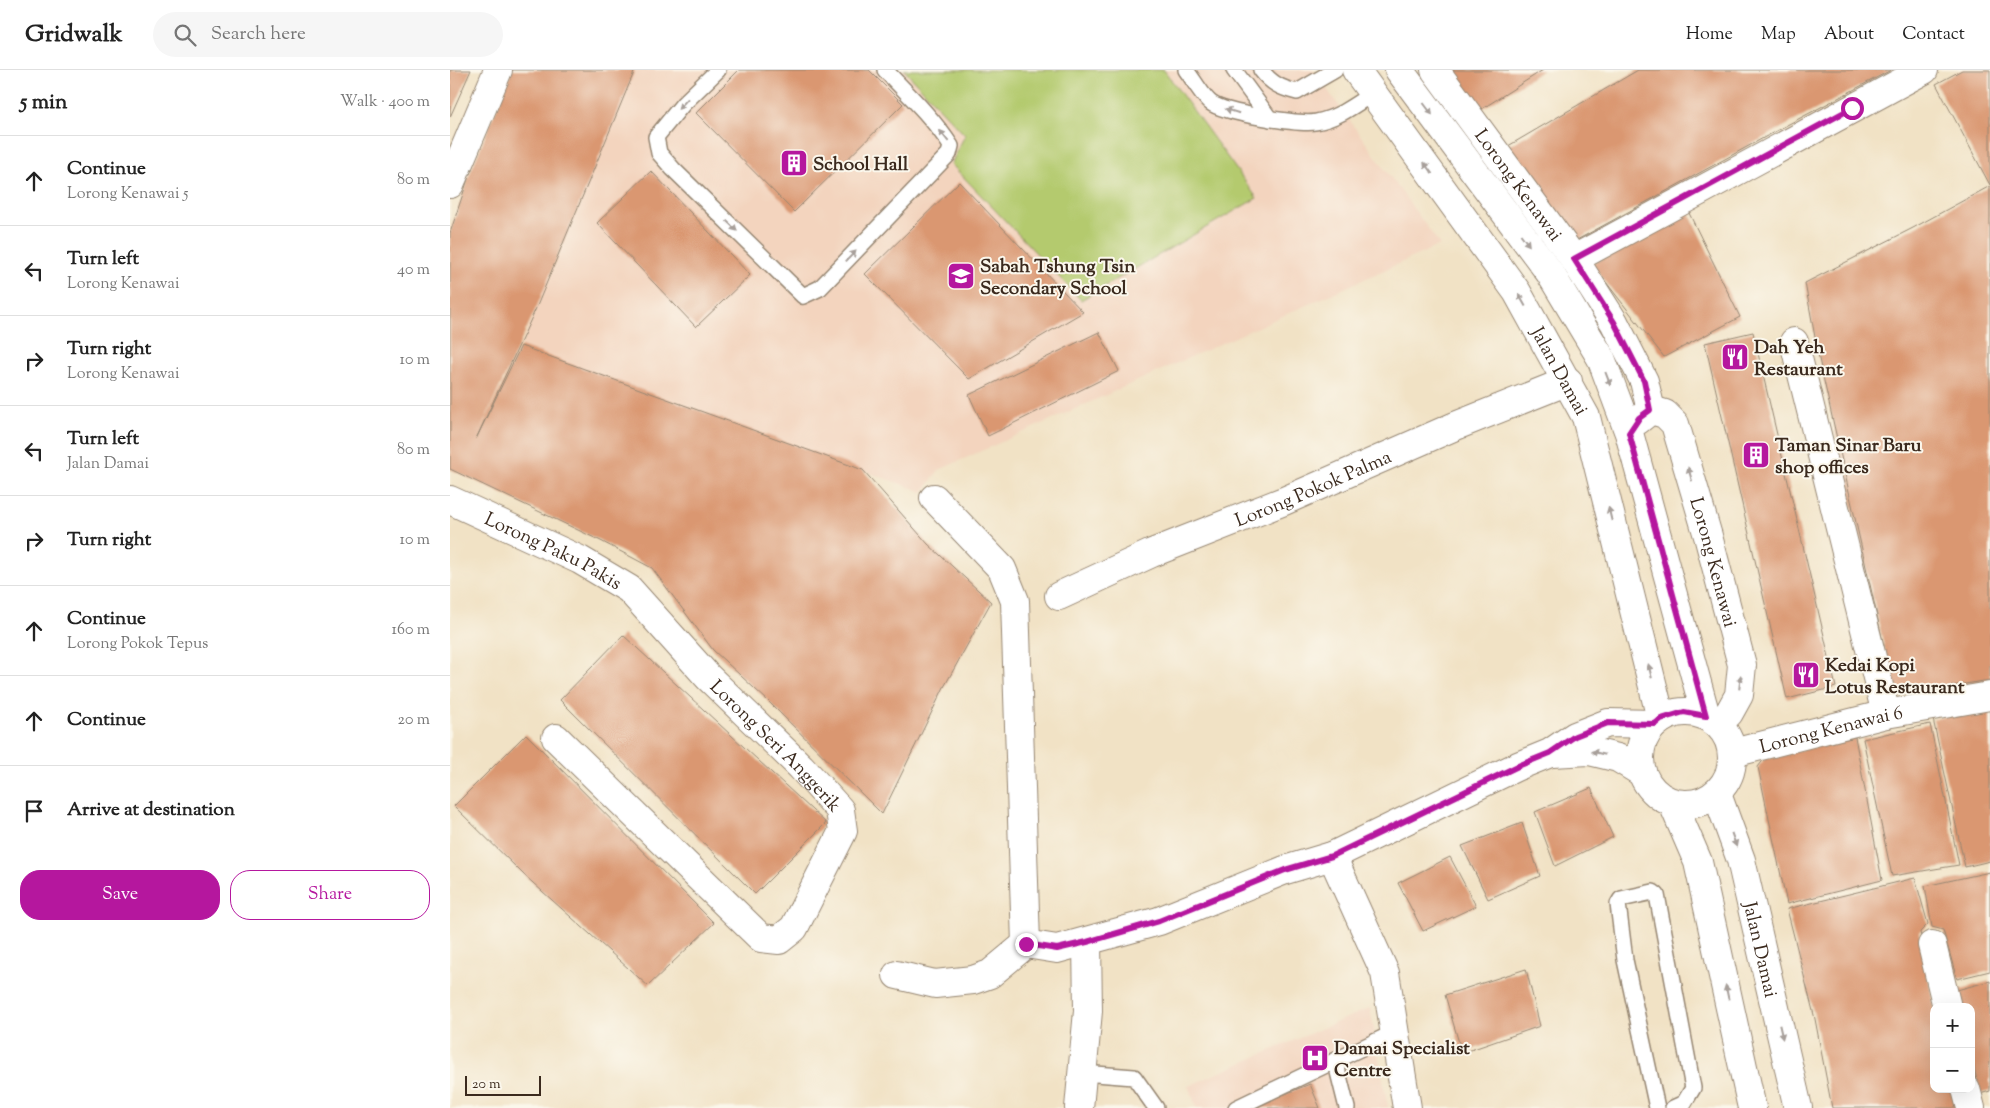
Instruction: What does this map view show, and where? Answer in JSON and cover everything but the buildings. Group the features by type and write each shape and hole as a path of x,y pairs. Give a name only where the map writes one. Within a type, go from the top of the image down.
{"street":[{"path":"450,184 498,70"},
{"name":"Jalan Damai","path":"1356,70 1517,292 1568,381 1586,417 1658,721"},
{"name":"Jalan Damai","path":"1399,70 1550,273 1601,358 1629,433 1712,720"},
{"name":"Lorong Kenawai","path":"1436,70 1574,259 1614,322 1644,381 1650,410 1665,414 1675,424 1708,536 1742,665 1739,695 1729,713 1712,720"},
{"path":"1574,259 1924,70"},
{"path":"1794,342 1886,714"},
{"name":"Lorong Pokok Palma","path":"1059,596 1152,553 1284,501 1453,427 1568,381"},
{"path":"1629,433 1639,418 1650,410"},
{"path":"934,498 1002,569 1015,601 1026,944"},
{"name":"Lorong Paku Pakis","path":"450,500 580,560 629,588"},
{"name":"Lorong Seri Anggerik","path":"556,738 761,938 779,940 794,928 843,830 840,810 801,767 708,677 629,588"},
{"name":"Lorong Kenawai 6","path":"1733,753 1886,714 1990,696"},
{"path":"897,975 935,984 973,980 990,974 1026,944 1057,949 1159,921 1285,870 1332,856 1518,766 1550,753 1575,736 1608,723 1658,721 1684,712 1712,720 1728,737 1733,753 1730,776 1717,794 1696,804 1673,804 1653,792 1641,772 1639,754 1644,738 1658,721"},
{"path":"1550,753 1589,751 1618,758 1641,772"},
{"name":"Jalan Damai","path":"1717,794 1741,860 1798,1108"},
{"path":"1673,804 1698,862 1752,1108"},
{"path":"1332,856 1385,973 1407,1108"},
{"path":"1078,1108 1088,1011 1087,942"},
{"path":"1932,945 1946,1003"},
{"path":"1967,1093 1971,1108"}],"lane":[{"path":"718,70 683,104 656,137 658,153 803,296 820,288 949,154 952,146 924,111 885,70"},
{"path":"1186,70 1211,103 1236,113 1270,119 1314,123 1343,114 1373,93"},
{"path":"1234,70 1270,119"},
{"path":"1261,70 1270,82 1297,92 1335,70"},
{"path":"1657,1108 1625,960 1618,904 1621,899 1653,892 1657,895 1693,1088 1684,1103 1673,1108"},
{"path":"1236,1108 1395,1032"},
{"path":"1335,1060 1348,1108"},
{"path":"1083,1073 1134,1077 1156,1108"}],"shaded area":[{"name":"Sabah Tshung Tsin Secondary School","path":"635,70 1313,70 1440,245 939,470 923,492 521,346"},
{"name":"Damai Specialist Centre","path":"1370,1008 1388,1108 1197,1108 1188,1086"}],"green space":[{"path":"904,70 1164,70 1257,198 1081,300 951,164 965,135"}],"place":[{"name":"School Hall","path":"794,163"},
{"name":"Sabah Tshung Tsin Secondary School","path":"961,276"},
{"name":"Dah Yeh Restaurant","path":"1735,357"},
{"name":"Taman Sinar Baru shop offices","path":"1756,455"},
{"name":"Kedai Kopi Lotus Restaurant","path":"1806,675"},
{"name":"Damai Specialist Centre","path":"1315,1058"}],"route":[{"path":"1026,944 1057,949 1087,942 1159,921 1285,870 1332,856 1518,766 1550,753 1575,736 1608,723 1655,724 1661,719 1684,712 1706,716 1629,433 1639,418 1650,410 1644,381 1614,322 1574,259 1852,108"}]}
